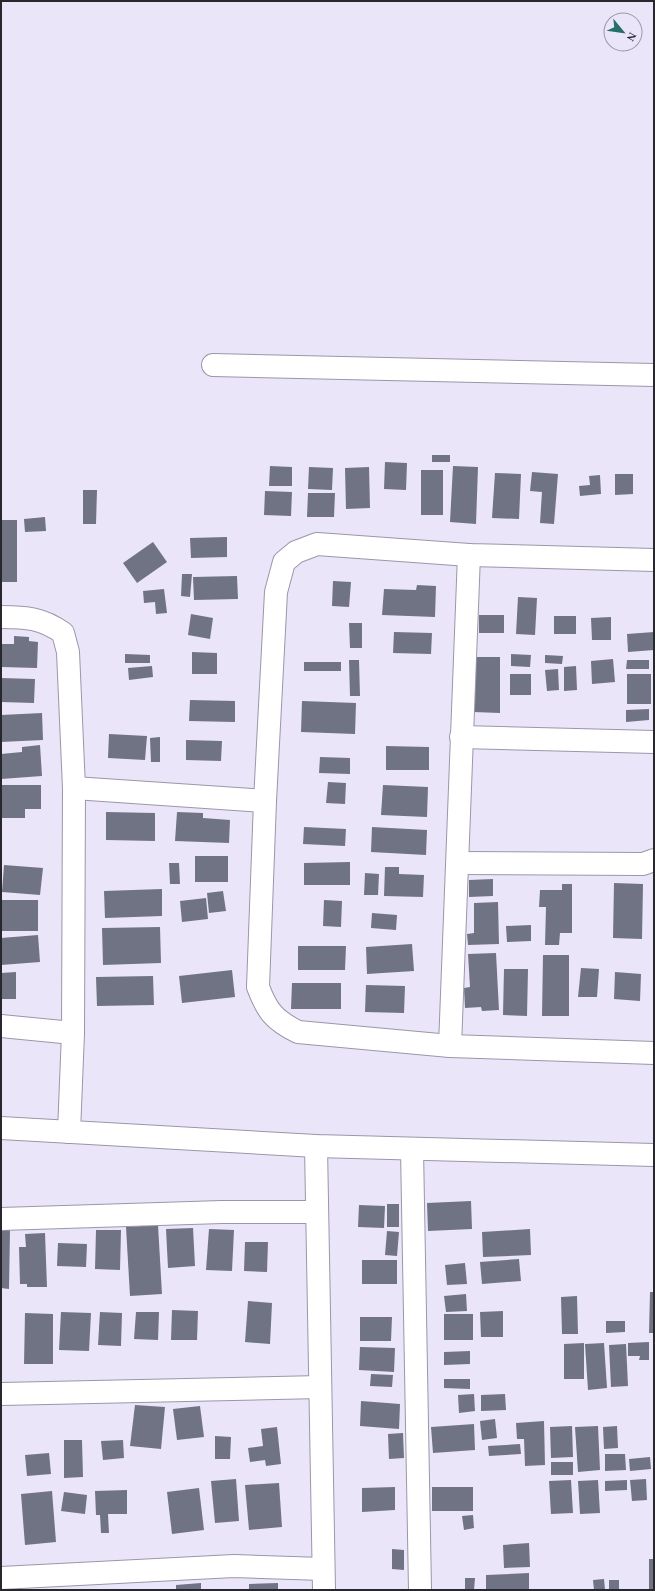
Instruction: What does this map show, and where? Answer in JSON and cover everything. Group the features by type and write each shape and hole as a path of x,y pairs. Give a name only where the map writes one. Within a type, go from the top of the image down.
{"street":[{"path":"213,365 654,375"},
{"path":"654,560 468,555 317,544 296,552 284,562 276,592 265,801 258,987 264,1004 273,1017 298,1032 450,1046 654,1052"},
{"path":"450,1046 458,863 468,555"},
{"path":"1,617 24,617 50,624 63,633 68,652 74,788 73,1033 69,1132"},
{"path":"461,737 654,742"},
{"path":"74,788 265,801"},
{"path":"458,863 643,864 654,860"},
{"path":"1,1026 73,1033"},
{"path":"1,1128 316,1146 654,1155"},
{"path":"1,1578 234,1566 323,1580 316,1146"},
{"path":"412,1148 420,1590"},
{"path":"1,1219 222,1212 317,1212"},
{"path":"1,1394 320,1387"}],"building":[{"path":"432,455 450,455 450,462 432,462"},
{"path":"385,462 407,463 406,490 384,489"},
{"path":"270,466 292,467 292,486 269,486"},
{"path":"453,466 478,467 476,524 450,522"},
{"path":"309,467 333,468 332,490 308,489"},
{"path":"369,467 370,508 346,509 345,468"},
{"path":"421,470 443,470 443,515 421,515"},
{"path":"532,472 558,474 554,524 540,523 542,492 530,491"},
{"path":"495,473 521,474 519,519 492,518"},
{"path":"615,474 633,474 633,494 615,495"},
{"path":"600,475 601,494 580,496 579,486 590,485 589,476"},
{"path":"83,490 97,490 96,524 83,524"},
{"path":"265,491 292,492 291,516 264,515"},
{"path":"308,493 335,493 334,517 307,517"},
{"path":"45,517 46,531 25,532 24,519"},
{"path":"1,520 17,520 17,582 1,582"},
{"path":"227,537 227,557 191,558 190,538"},
{"path":"153,542 167,562 137,583 123,563"},
{"path":"182,574 192,574 190,597 181,596"},
{"path":"237,576 238,599 194,600 193,577"},
{"path":"333,581 351,582 349,607 332,606"},
{"path":"417,585 436,586 435,617 382,615 384,589 416,590"},
{"path":"164,589 167,613 156,614 155,602 144,603 143,591"},
{"path":"518,597 537,598 535,635 516,634"},
{"path":"191,614 213,618 210,639 188,635"},
{"path":"479,615 504,615 504,633 479,633"},
{"path":"554,616 576,616 576,634 554,634"},
{"path":"611,617 611,640 592,640 591,618"},
{"path":"349,623 362,623 362,648 350,648"},
{"path":"394,632 432,633 431,654 393,653"},
{"path":"654,632 654,650 628,652 627,634"},
{"path":"14,636 29,637 29,641 38,642 37,668 1,667 1,644 14,644"},
{"path":"192,652 217,653 217,674 192,674"},
{"path":"125,654 150,655 150,663 125,663"},
{"path":"511,654 531,655 530,667 511,666"},
{"path":"545,655 563,656 562,664 545,663"},
{"path":"474,657 500,657 500,713 473,712"},
{"path":"613,659 615,682 592,684 591,661"},
{"path":"349,660 359,660 360,696 350,696"},
{"path":"627,660 649,660 649,669 626,669"},
{"path":"304,662 341,662 341,671 304,671"},
{"path":"152,666 153,677 129,680 128,668"},
{"path":"576,666 577,690 564,691 564,667"},
{"path":"558,669 559,690 547,691 545,670"},
{"path":"510,674 531,674 531,695 510,695"},
{"path":"627,674 651,674 651,704 627,704"},
{"path":"1,678 35,679 34,703 1,702"},
{"path":"190,700 235,701 235,722 189,721"},
{"path":"302,701 356,703 355,734 301,732"},
{"path":"649,709 649,720 626,722 626,710"},
{"path":"42,713 43,740 1,742 1,715"},
{"path":"109,734 147,736 145,760 108,758"},
{"path":"160,737 160,762 151,762 150,738"},
{"path":"186,740 222,741 221,761 186,760"},
{"path":"40,745 42,776 1,779 1,754 22,752 22,747"},
{"path":"386,746 429,747 429,770 386,770"},
{"path":"320,757 350,758 350,774 319,773"},
{"path":"328,782 346,783 345,804 326,803"},
{"path":"1,785 41,785 41,809 25,809 25,818 1,818"},
{"path":"383,785 428,787 427,817 381,815"},
{"path":"106,812 155,813 155,841 106,840"},
{"path":"177,812 203,813 203,818 230,820 229,843 175,841"},
{"path":"304,827 346,829 345,846 303,844"},
{"path":"372,827 427,830 426,855 371,852"},
{"path":"195,856 228,856 228,882 195,882"},
{"path":"350,862 350,885 304,885 304,863"},
{"path":"169,863 179,863 180,884 170,884"},
{"path":"4,865 43,868 40,895 2,892"},
{"path":"385,867 399,867 399,874 424,875 423,897 384,896"},
{"path":"365,873 379,874 378,895 364,895"},
{"path":"493,879 493,896 469,897 469,880"},
{"path":"614,883 643,884 642,939 613,938"},
{"path":"562,884 572,884 572,933 560,933 559,945 545,945 546,907 539,907 540,890 562,890"},
{"path":"162,889 162,916 105,918 104,891"},
{"path":"223,891 226,911 209,913 207,893"},
{"path":"206,898 208,919 182,922 180,901"},
{"path":"1,900 38,900 38,931 1,931"},
{"path":"324,900 342,901 341,927 323,926"},
{"path":"498,902 499,944 468,945 467,934 474,933 474,903"},
{"path":"372,913 397,915 396,930 371,928"},
{"path":"531,925 531,941 507,942 506,926"},
{"path":"160,927 161,963 103,965 102,928"},
{"path":"38,935 40,962 1,965 1,938"},
{"path":"412,944 414,971 367,974 366,947"},
{"path":"298,946 346,946 345,970 298,970"},
{"path":"496,953 499,1010 482,1011 481,1007 465,1008 464,988 470,987 468,954"},
{"path":"543,955 569,955 569,1016 542,1016"},
{"path":"581,968 599,969 597,997 578,997"},
{"path":"504,969 528,969 527,1016 503,1015"},
{"path":"232,970 235,997 182,1003 179,976"},
{"path":"16,972 16,999 1,999 1,973"},
{"path":"615,972 641,974 640,1001 614,999"},
{"path":"153,976 154,1005 97,1006 96,977"},
{"path":"292,983 341,983 341,1009 291,1009"},
{"path":"366,985 405,986 404,1013 365,1012"},
{"path":"471,1201 472,1229 428,1231 427,1203"},
{"path":"387,1204 399,1204 399,1227 387,1227"},
{"path":"359,1205 385,1206 384,1228 358,1227"},
{"path":"158,1225 162,1294 130,1296 126,1227"},
{"path":"193,1228 195,1266 168,1268 166,1229"},
{"path":"1,1229 10,1229 9,1289 1,1288"},
{"path":"209,1229 234,1230 232,1271 206,1270"},
{"path":"530,1229 531,1255 483,1257 482,1232"},
{"path":"96,1230 121,1230 120,1270 95,1269"},
{"path":"387,1231 399,1232 397,1256 385,1255"},
{"path":"45,1233 47,1287 27,1287 27,1284 20,1284 19,1247 26,1247 25,1234"},
{"path":"245,1242 268,1242 267,1272 244,1271"},
{"path":"58,1243 87,1244 86,1267 57,1266"},
{"path":"519,1259 521,1281 482,1284 480,1262"},
{"path":"362,1260 397,1260 397,1284 362,1284"},
{"path":"465,1263 467,1284 447,1285 445,1265"},
{"path":"650,1292 654,1292 654,1333 649,1333"},
{"path":"466,1294 467,1311 446,1312 444,1296"},
{"path":"577,1296 578,1334 562,1334 561,1297"},
{"path":"248,1301 272,1303 270,1344 245,1342"},
{"path":"172,1310 198,1311 197,1340 171,1340"},
{"path":"503,1311 503,1337 481,1337 480,1312"},
{"path":"61,1312 91,1313 89,1351 59,1350"},
{"path":"100,1312 122,1313 121,1346 98,1345"},
{"path":"136,1312 159,1312 158,1340 134,1339"},
{"path":"25,1313 53,1314 53,1364 24,1364"},
{"path":"444,1314 473,1314 473,1340 444,1340"},
{"path":"360,1317 392,1317 391,1341 360,1341"},
{"path":"606,1321 625,1321 625,1332 606,1333"},
{"path":"649,1342 649,1360 639,1360 640,1356 628,1356 628,1343"},
{"path":"584,1343 584,1379 564,1379 564,1344"},
{"path":"604,1343 607,1388 588,1390 585,1344"},
{"path":"626,1344 628,1386 611,1387 609,1345"},
{"path":"360,1347 395,1348 394,1372 359,1370"},
{"path":"470,1351 470,1364 444,1365 444,1352"},
{"path":"371,1374 393,1375 392,1387 370,1386"},
{"path":"444,1379 470,1379 470,1389 444,1388"},
{"path":"474,1394 475,1411 459,1413 458,1395"},
{"path":"505,1394 506,1410 481,1411 481,1395"},
{"path":"361,1401 400,1404 399,1429 360,1426"},
{"path":"135,1405 165,1407 161,1449 130,1446"},
{"path":"200,1406 204,1437 177,1440 173,1409"},
{"path":"495,1419 497,1438 482,1440 480,1421"},
{"path":"544,1421 545,1465 525,1466 524,1439 517,1439 516,1423"},
{"path":"474,1424 475,1450 433,1453 431,1427"},
{"path":"572,1426 573,1457 551,1458 550,1427"},
{"path":"598,1426 600,1470 578,1472 575,1427"},
{"path":"617,1426 618,1448 604,1449 603,1427"},
{"path":"277,1427 281,1464 266,1466 265,1460 250,1462 248,1448 263,1446 261,1429"},
{"path":"403,1433 404,1458 389,1459 388,1434"},
{"path":"215,1436 231,1437 230,1459 215,1459"},
{"path":"64,1440 82,1440 83,1477 64,1478"},
{"path":"123,1440 124,1458 103,1460 101,1441"},
{"path":"520,1444 521,1454 489,1456 488,1446"},
{"path":"49,1453 51,1474 27,1476 25,1455"},
{"path":"605,1454 625,1454 626,1470 605,1471"},
{"path":"650,1457 651,1469 630,1471 629,1459"},
{"path":"551,1462 573,1462 573,1475 551,1475"},
{"path":"236,1479 239,1521 215,1523 211,1481"},
{"path":"646,1479 647,1500 632,1501 630,1480"},
{"path":"571,1480 573,1513 551,1514 549,1481"},
{"path":"598,1480 600,1513 580,1514 578,1481"},
{"path":"627,1480 627,1490 605,1491 605,1481"},
{"path":"279,1483 282,1527 249,1530 245,1485"},
{"path":"395,1487 395,1510 362,1512 362,1488"},
{"path":"432,1487 473,1487 473,1511 432,1511"},
{"path":"199,1488 204,1530 172,1534 167,1492"},
{"path":"127,1490 127,1514 108,1514 109,1533 101,1533 100,1515 96,1515 95,1491"},
{"path":"52,1491 56,1542 25,1545 21,1494"},
{"path":"64,1492 87,1495 85,1514 61,1511"},
{"path":"473,1515 474,1528 464,1530 462,1516"},
{"path":"529,1543 530,1567 504,1568 503,1545"},
{"path":"392,1549 404,1550 404,1570 392,1569"},
{"path":"649,1559 654,1559 654,1590 649,1590"},
{"path":"529,1573 529,1590 486,1590 486,1575"},
{"path":"465,1578 475,1578 474,1590 465,1590"},
{"path":"604,1579 605,1590 594,1590 593,1580"},
{"path":"609,1580 619,1580 619,1590 609,1590"},
{"path":"201,1583 201,1590 176,1590 176,1585"},
{"path":"278,1583 278,1590 249,1590 249,1584"}]}
